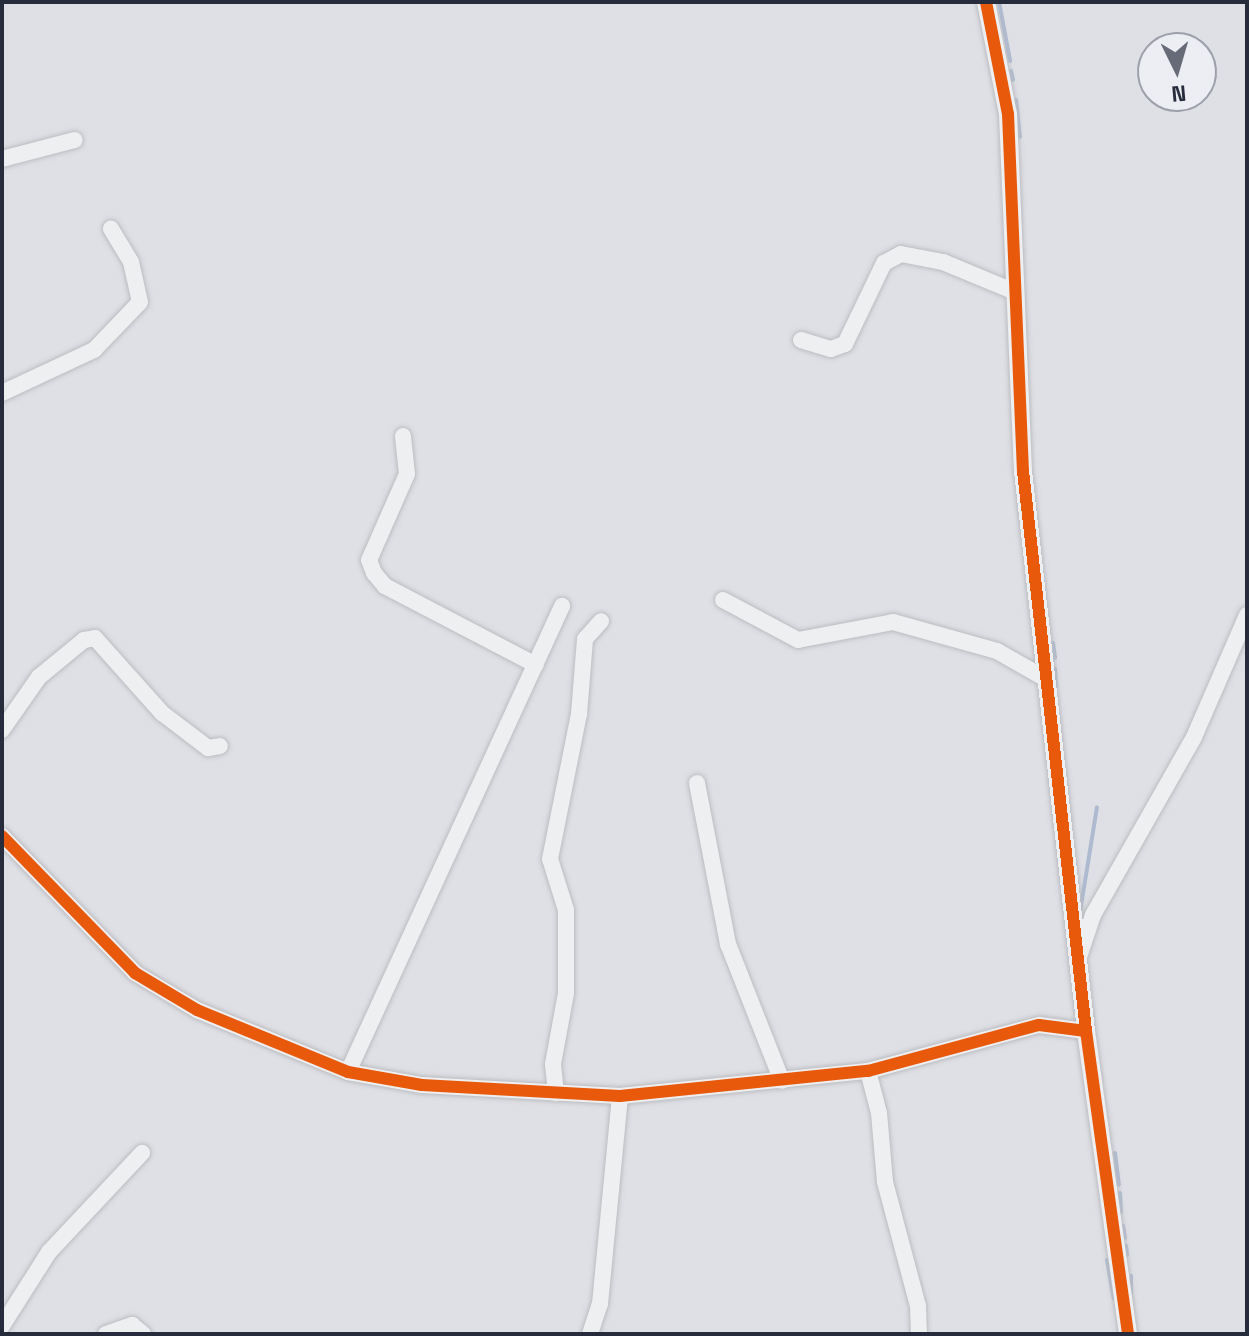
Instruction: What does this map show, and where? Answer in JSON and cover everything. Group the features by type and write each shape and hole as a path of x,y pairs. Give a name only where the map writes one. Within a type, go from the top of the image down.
{"street":[{"path":"986,2 1008,114 1023,471 1086,1031 1128,1334"},
{"path":"2,159 75,140"},
{"path":"2,393 94,350 140,302 131,262 111,229"},
{"path":"801,340 831,349 845,344 884,263 901,254 943,262 1015,292"},
{"path":"403,436 407,474 369,560 374,573 385,586 536,665"},
{"path":"723,600 798,640 893,622 997,651 1046,679"},
{"path":"348,1072 562,606"},
{"path":"1079,957 1093,915 1194,737 1247,615"},
{"path":"556,1093 553,1064 566,993 566,910 550,859 579,714 585,639 601,621"},
{"path":"2,730 39,677 84,640 95,638 162,713 208,748 220,746"},
{"path":"697,783 728,944 782,1081"},
{"path":"6,846 135,973 247,1034 348,1072 422,1085 620,1096 868,1071 1058,1024 1086,1031"},
{"path":"1058,1024 1079,1038 1092,1068"},
{"path":"868,1071 879,1113 885,1182 918,1306 919,1334"},
{"path":"590,1334 600,1304 620,1096"},
{"path":"2,1326 49,1252 142,1153"},
{"path":"106,1334 132,1325 143,1334"}],"waterway":[{"path":"999,2 1010,61"},
{"path":"1011,71 1013,80"},
{"path":"1016,100 1020,137"},
{"path":"1053,643 1055,658"},
{"path":"1055,669 1056,686"},
{"path":"1080,912 1097,807"},
{"path":"1115,1153 1119,1185"},
{"path":"1120,1193 1121,1212"},
{"path":"1123,1226 1125,1238"},
{"path":"1126,1246 1127,1255"},
{"path":"1107,1260 1114,1298"},
{"path":"1131,1276 1131,1294"}],"cycle path":[{"path":"986,2 1008,114 1023,471 1086,1031 1128,1334"},
{"path":"2,836 135,973 197,1010 348,1072 422,1085 620,1096 868,1071 1039,1025 1086,1031"}]}
